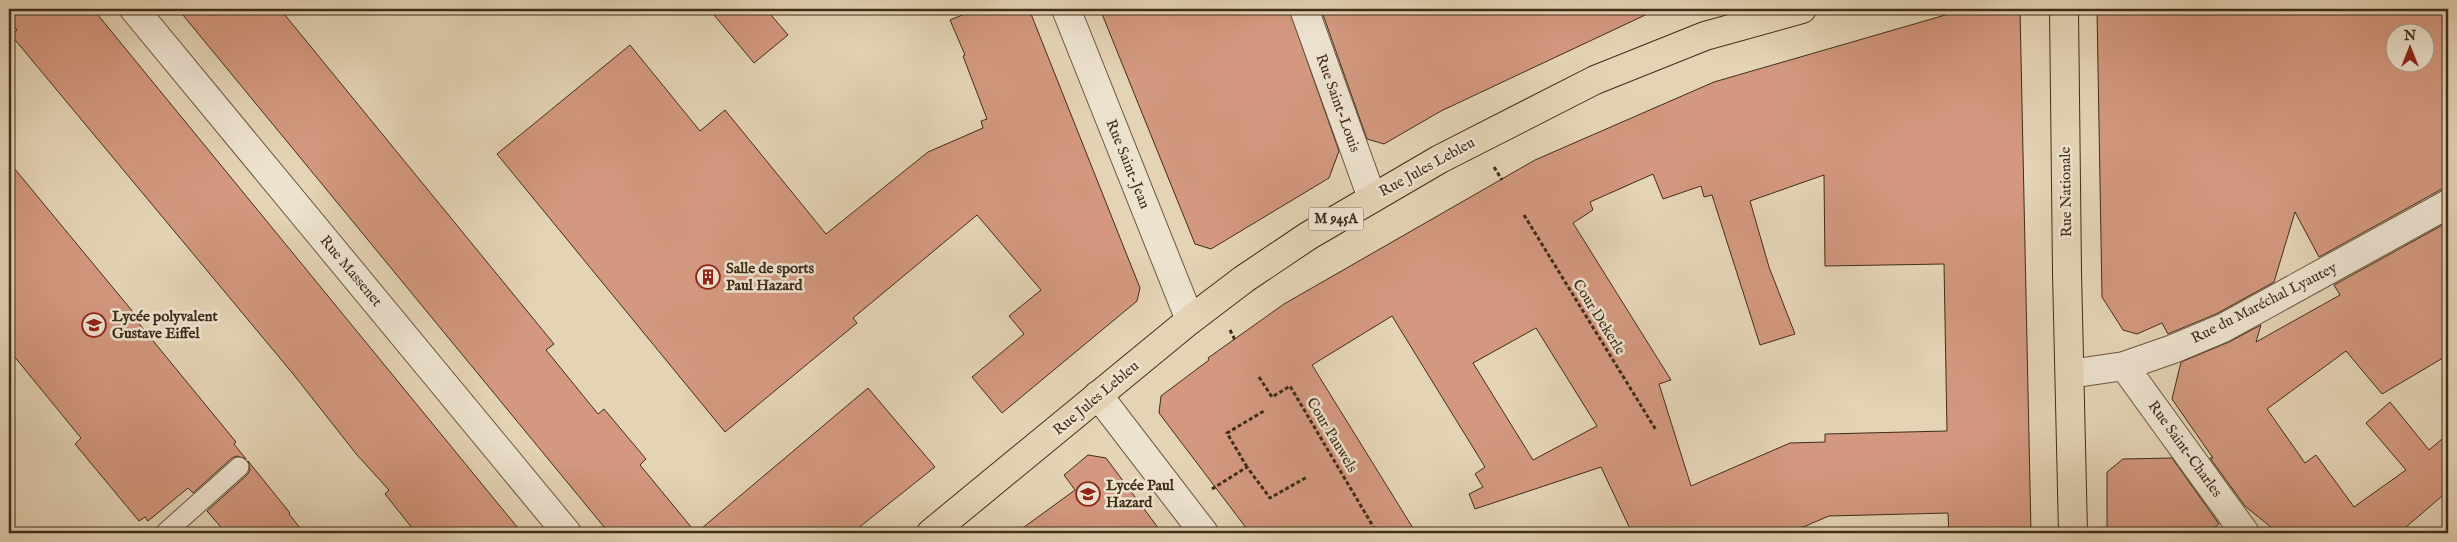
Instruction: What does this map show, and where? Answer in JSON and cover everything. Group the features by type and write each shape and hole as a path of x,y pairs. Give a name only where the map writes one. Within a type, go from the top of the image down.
{"main road":[{"name":"Rue Jules Lebleu","path":"931,533 1190,320 1274,257 1372,198 1511,121 1595,80 1705,36 1802,9"},
{"name":"Rue Nationale","path":"2064,9 2073,533"}],"street":[{"name":"Rue Massenet","path":"134,9 568,533"},
{"name":"Rue Saint-Jean","path":"1066,9 1190,320"},
{"name":"Rue Saint-Louis","path":"1304,9 1372,198"},
{"name":"Rue du Maréchal Lyautey","path":"2070,374 2124,366 2173,349 2223,328 2448,204"},
{"name":"Rue Saint-Charles","path":"2124,366 2245,533"},
{"path":"1098,395 1204,533"}],"lane":[{"path":"165,533 239,467"}],"path":[{"name":"Cour Dekerle","path":"1524,215 1656,430"},
{"name":"Cour Pauwels","path":"1259,377 1272,397 1290,386 1377,533"},
{"path":"1264,411 1227,432 1247,467 1270,498 1307,477"},
{"path":"1184,507 1247,467"}],"building":[{"path":"9,9 93,9 522,533 416,533 385,494 389,490 357,455 294,375 11,35 17,30 9,19"},
{"path":"178,9 280,9 554,344 546,350 598,414 604,409 646,459 640,465 696,533 609,533"},
{"path":"709,9 766,9 788,35 754,63"},
{"path":"977,9 1029,9 1140,288 1137,301 1002,413 972,377 1024,334 1009,316 1041,290 977,215 853,318 857,323 725,432 497,154 630,45 700,131 725,110 826,234 928,152 983,128 981,121 987,119 963,56 965,55 950,20"},
{"path":"1100,9 1289,9 1339,151 1329,178 1211,249 1195,244"},
{"path":"1321,9 1658,9 1441,111 1384,144 1367,139"},
{"path":"1966,9 2020,9 2031,533 1949,533 1948,513 1829,516 1789,533 1632,533 1601,467 1475,509 1469,494 1483,487 1475,474 1485,467 1392,316 1312,365 1416,533 1250,533 1159,413 1161,396 1209,360 1208,358 1284,304 1535,160 1714,82","holes":["1653,174 1663,199 1701,186 1704,197 1712,195 1760,345 1795,334 1769,267 1750,201 1824,175 1825,266 1944,264 1947,431 1825,434 1825,442 1790,443 1691,486 1659,384 1671,380 1573,223 1593,210 1590,202","1536,328 1597,426 1533,460 1473,363"]},
{"path":"2097,9 2448,9 2448,188 2440,190 2319,257 2295,212 2274,282 2216,314 2168,334 2162,323 2137,334 2123,330 2102,297"},
{"path":"9,162 138,318 136,320 236,442 234,444 246,459 237,456 232,458 193,493 188,488 148,521 145,517 139,521 75,444 81,438 9,350"},
{"path":"2448,222 2448,355 2382,394 2346,351 2267,409 2305,463 2316,455 2354,507 2406,470 2366,423 2390,402 2429,450 2448,434 2448,491 2399,533 2278,533 2245,506 2210,458 2213,458 2172,399 2181,362 2229,342 2261,325 2256,342 2340,295 2334,285"},
{"path":"868,388 935,467 852,533 696,533"},
{"name":"Lycée Paul Hazard","path":"1088,455 1106,458 1162,533 1016,533 1075,490 1064,475"},
{"path":"2172,458 2219,524 2207,533 2107,533 2107,472 2123,459"},
{"path":"248,461 304,533 226,533 207,511 247,475 250,470"}],"place":[{"name":"Salle de sports Paul Hazard","path":"708,277"},
{"name":"Lycée polyvalent Gustave Eiffel","path":"94,325"},
{"name":"Lycée Paul Hazard","path":"1088,494"}]}
